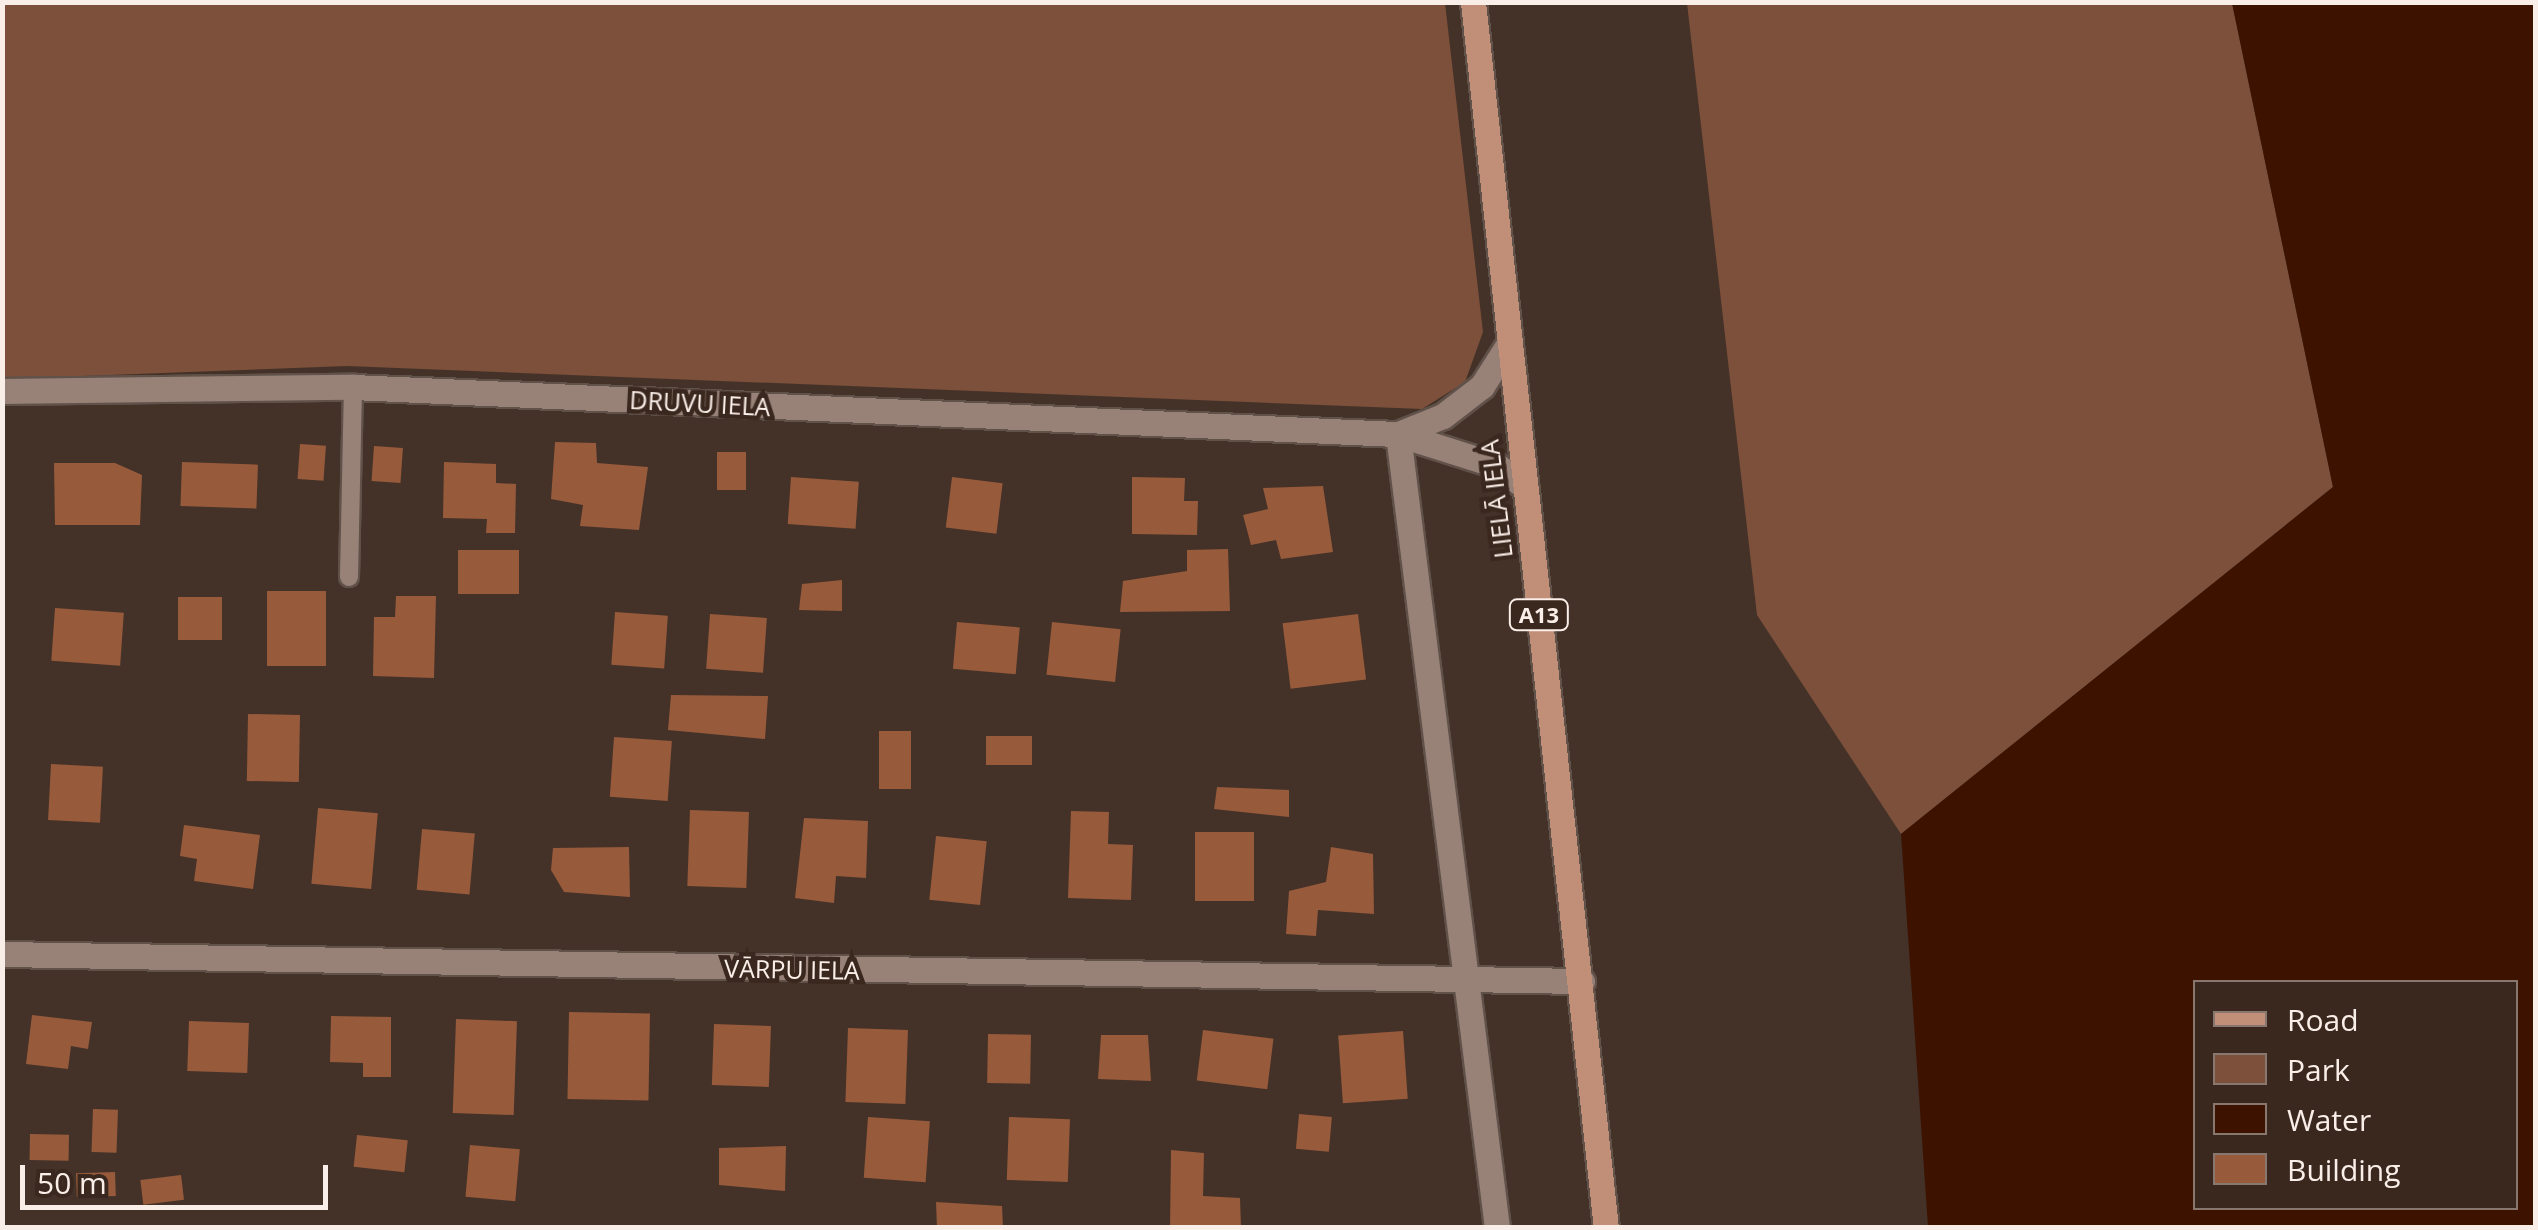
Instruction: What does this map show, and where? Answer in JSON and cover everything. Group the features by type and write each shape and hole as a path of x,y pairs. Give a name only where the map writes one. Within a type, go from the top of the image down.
{"main road":[{"name":"LIELĀ IELA","path":"1472,2 1606,1228"}],"street":[{"name":"DRUVU IELA","path":"1398,434 1443,416 1482,386 1508,345"},
{"name":"DRUVU IELA","path":"2,391 353,387 1398,434 1496,465 1524,486"},
{"path":"1398,434 1463,983 1497,1228"},
{"name":"VĀRPU IELA","path":"2,954 1463,983 1582,981"}],"lane":[{"path":"349,577 353,387"}],"green space":[{"path":"2,3 1445,3 1483,332 1465,382 1422,409 347,366 3,379"},
{"path":"1687,3 2232,3 2333,487 1901,834 1757,615"}],"water":[{"path":"2232,3 2535,3 2535,1227 1928,1227 1901,834 2333,487"}],"building":[{"path":"555,442 596,443 597,463 648,467 639,530 580,526 583,505 551,499"},
{"path":"300,444 326,446 323,481 298,479"},
{"path":"374,446 403,448 400,483 372,481"},
{"path":"717,452 746,452 746,490 717,490"},
{"path":"182,462 258,465 256,509 180,506"},
{"path":"444,462 496,464 496,483 516,484 515,533 486,533 487,519 443,518"},
{"path":"54,463 115,463 142,475 140,525 55,525"},
{"path":"791,477 859,482 856,529 788,524"},
{"path":"952,477 1003,483 996,534 946,528"},
{"path":"1132,477 1185,478 1184,501 1198,501 1197,535 1132,534"},
{"path":"1323,486 1333,552 1281,559 1276,540 1251,545 1243,515 1268,509 1263,488"},
{"path":"1228,549 1230,611 1120,612 1123,581 1187,571 1187,550"},
{"path":"458,550 519,550 519,594 458,594"},
{"path":"842,580 842,611 799,610 802,584"},
{"path":"267,591 326,591 326,666 267,666"},
{"path":"396,596 436,596 434,678 373,676 374,617 395,617"},
{"path":"178,597 222,597 222,640 178,640"},
{"path":"55,608 124,613 120,666 51,661"},
{"path":"615,612 668,616 664,669 611,665"},
{"path":"710,614 767,618 763,673 706,669"},
{"path":"1358,614 1366,680 1291,689 1283,623"},
{"path":"957,622 1020,627 1016,674 953,669"},
{"path":"1052,622 1121,629 1115,682 1046,675"},
{"path":"671,695 768,696 765,739 668,730"},
{"path":"248,714 300,715 299,782 247,781"},
{"path":"879,731 911,731 911,789 879,789"},
{"path":"986,736 1032,736 1032,765 986,765"},
{"path":"614,737 672,741 668,801 610,797"},
{"path":"51,764 103,767 100,823 48,820"},
{"path":"1217,787 1289,790 1289,817 1214,809"},
{"path":"318,808 378,813 371,889 311,884"},
{"path":"690,810 749,812 746,888 687,886"},
{"path":"1071,811 1109,812 1108,844 1133,845 1131,900 1068,898"},
{"path":"804,818 868,821 866,878 836,876 834,903 795,898"},
{"path":"184,825 260,835 253,889 194,881 197,859 180,856"},
{"path":"422,829 475,834 469,894 417,890"},
{"path":"1195,832 1254,832 1254,901 1195,901"},
{"path":"936,836 987,841 980,905 929,900"},
{"path":"629,847 630,897 564,892 551,870 553,848"},
{"path":"1331,847 1373,854 1374,914 1318,910 1316,936 1286,934 1289,891 1326,882"},
{"path":"569,1012 650,1013 648,1100 567,1099"},
{"path":"32,1015 92,1022 88,1049 71,1046 68,1069 26,1064"},
{"path":"331,1016 391,1017 391,1077 363,1077 363,1063 330,1062"},
{"path":"456,1019 517,1021 514,1115 453,1113"},
{"path":"189,1021 249,1023 247,1073 187,1071"},
{"path":"714,1024 771,1026 769,1087 712,1085"},
{"path":"848,1028 908,1030 905,1104 845,1102"},
{"path":"1203,1030 1273,1039 1267,1089 1197,1081"},
{"path":"1403,1031 1408,1099 1343,1103 1338,1036"},
{"path":"988,1034 1031,1035 1030,1084 987,1083"},
{"path":"1101,1035 1148,1035 1151,1081 1098,1079"},
{"path":"93,1109 118,1110 116,1153 91,1152"},
{"path":"1299,1114 1332,1117 1329,1152 1296,1149"},
{"path":"868,1117 930,1121 926,1182 864,1178"},
{"path":"1009,1117 1070,1119 1068,1182 1007,1180"},
{"path":"30,1134 69,1135 69,1161 30,1160"},
{"path":"357,1135 408,1140 404,1172 354,1167"},
{"path":"470,1145 520,1149 515,1201 465,1197"},
{"path":"786,1146 785,1191 719,1185 719,1148"},
{"path":"1171,1150 1204,1153 1203,1196 1240,1198 1241,1228 1170,1228"},
{"path":"115,1172 116,1196 77,1197 76,1173"},
{"path":"181,1175 184,1200 143,1205 140,1180"},
{"path":"936,1202 1002,1206 1003,1228 937,1228"}]}
